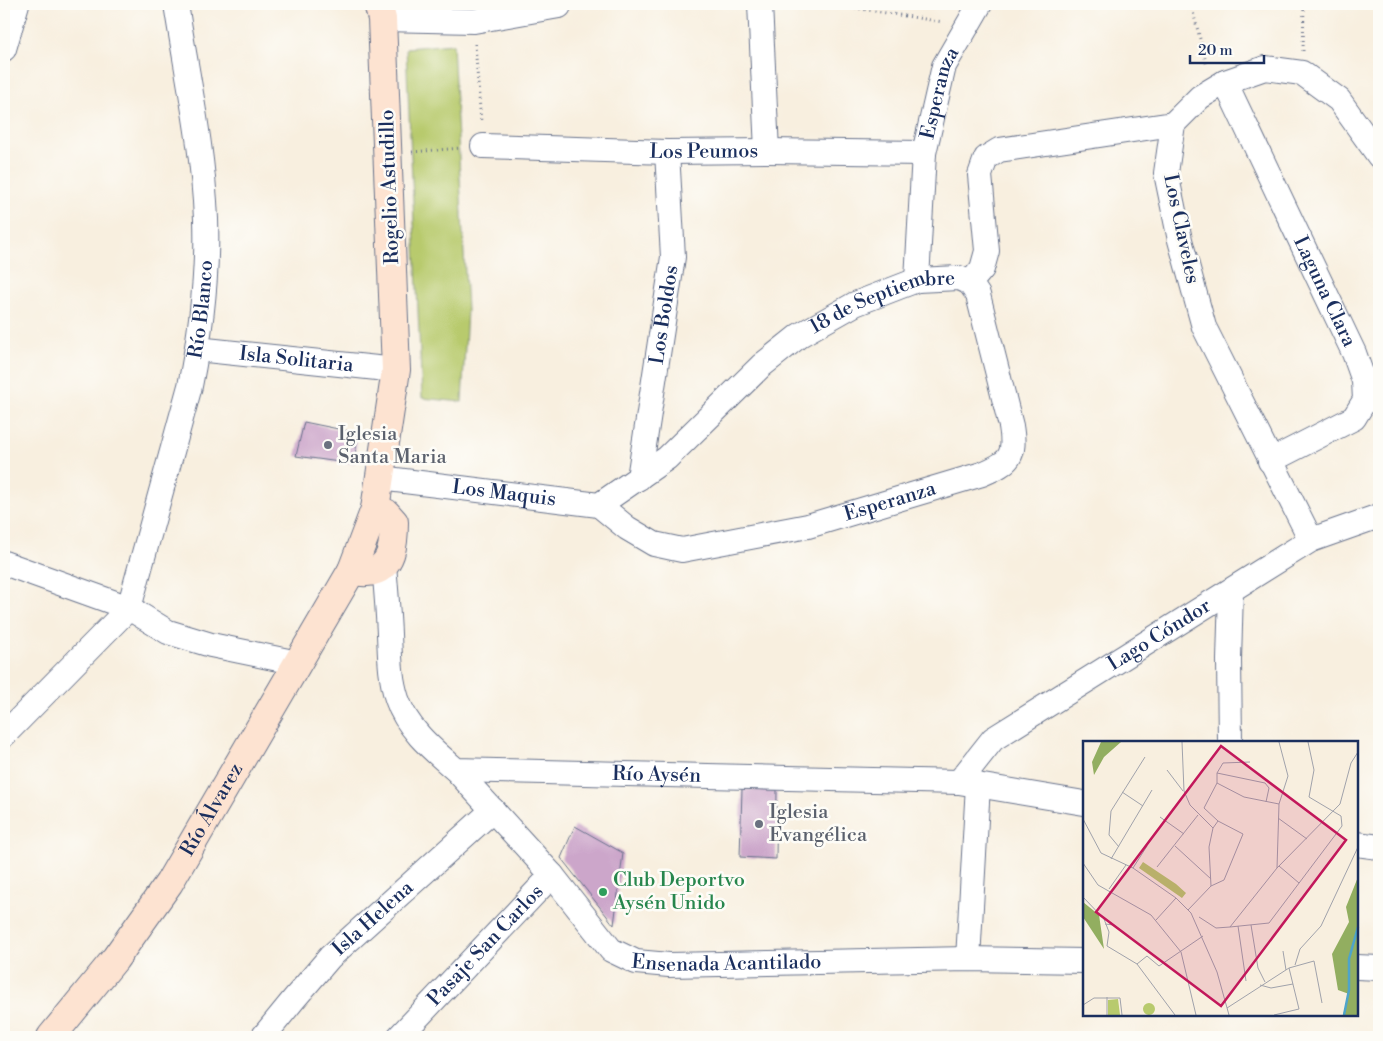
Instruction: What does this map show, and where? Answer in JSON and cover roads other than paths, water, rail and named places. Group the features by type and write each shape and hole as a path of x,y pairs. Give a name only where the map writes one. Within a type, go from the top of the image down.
{"street":[{"path":"4,49 17,4"},
{"name":"Río Blanco","path":"4,735 129,608 187,395 197,349 203,306 206,219 203,175 176,4"},
{"path":"760,4 767,151"},
{"name":"Esperanza","path":"917,280 924,153 944,66 980,4"},
{"path":"380,12 474,20 559,6"},
{"name":"Rogelio Astudillo","path":"380,12 389,154 396,370"},
{"path":"1173,124 1200,96 1219,85 1265,68 1302,73 1339,100 1379,156"},
{"name":"Laguna Clara","path":"1219,85 1354,353 1364,381 1365,400 1354,418 1270,461"},
{"name":"18 de Septiembre","path":"631,484 667,458 761,366 800,335 855,304 917,280 959,278 970,283 982,269 987,251 980,175 986,158 999,150 1173,124"},
{"name":"Los Claveles","path":"1173,124 1166,173 1180,240 1204,327 1311,540"},
{"name":"Los Peumos","path":"483,146 667,152 924,153"},
{"name":"Los Boldos","path":"631,484 673,257 667,152"},
{"name":"Esperanza","path":"599,505 627,528 654,544 682,550 808,526 982,474 1002,465 1011,454 1013,441 1011,426 978,295 970,283"},
{"name":"Isla Solitaria","path":"197,349 396,370"},
{"path":"396,370 375,510 386,513 394,522 394,543 384,565 391,673 397,700 413,728 432,749 456,770"},
{"name":"Los Maquis","path":"380,478 599,505"},
{"path":"599,505 631,484"},
{"name":"Río Álvarez","path":"51,1037 115,959 170,883 352,570 375,510"},
{"name":"Lago Cóndor","path":"969,783 992,739 1311,540 1379,516"},
{"path":"4,563 129,608 168,632 211,645 298,663"},
{"path":"352,570 366,573 376,571 384,565"},
{"path":"1230,741 1229,660 1231,591"},
{"name":"Río Aysén","path":"456,770 969,783 1083,803"},
{"name":"Ensenada Acantilado","path":"456,770 552,875 611,950 636,962 669,966 968,958 1083,961"},
{"path":"968,958 969,783"},
{"name":"Isla Helena","path":"263,1037 330,957 493,810"},
{"path":"1358,844 1379,847"},
{"name":"Pasaje San Carlos","path":"399,1037 552,875"},
{"path":"1358,967 1379,968"}],"place":[{"name":"Iglesia Santa Maria","path":"328,445"},
{"name":"Iglesia Evangélica","path":"759,824"},
{"name":"Club Deportvo Aysén Unido","path":"603,892"}]}
